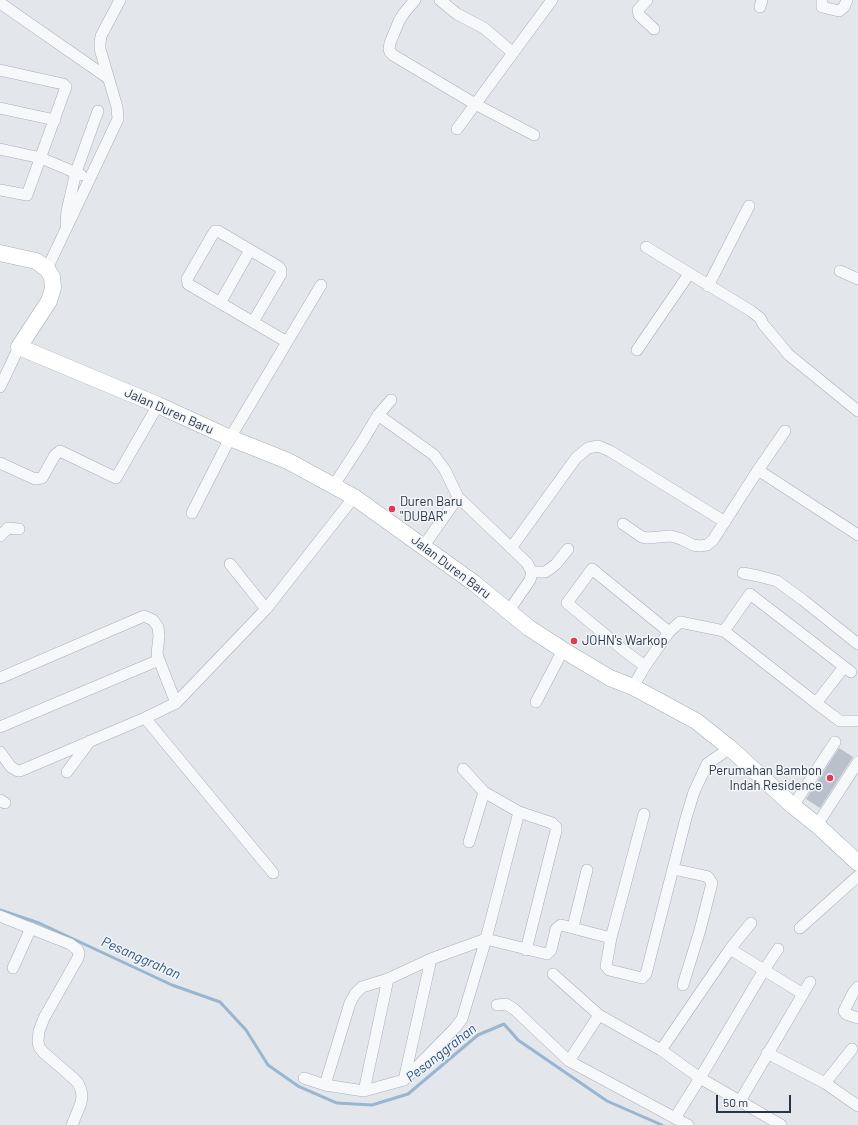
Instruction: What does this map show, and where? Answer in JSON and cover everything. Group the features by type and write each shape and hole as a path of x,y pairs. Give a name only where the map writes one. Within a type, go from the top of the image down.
{"street":[{"path":"47,269 118,119 117,107 100,49 100,43 101,36 120,0"},
{"path":"415,0 399,21 390,44 390,52 475,104 534,135"},
{"path":"440,0 457,14 484,28 513,53"},
{"path":"457,129 552,0"},
{"path":"646,0 638,10 639,15 654,29"},
{"path":"822,0 822,7 839,11 844,7 847,0"},
{"path":"0,3 108,78"},
{"path":"0,70 64,84 66,87 27,195 0,190"},
{"path":"0,108 55,120"},
{"path":"66,231 67,211 76,172 98,111"},
{"path":"0,149 41,158 76,172 89,179"},
{"path":"708,286 749,206"},
{"path":"253,322 281,274 281,270 279,267 218,231 215,231 187,282 188,284 287,342"},
{"path":"646,247 751,311 760,318 763,324 790,355 858,411"},
{"path":"220,303 250,250"},
{"path":"0,253 36,261 47,269 52,277 53,288 49,301 20,347 0,387"},
{"path":"840,271 858,279"},
{"path":"637,350 689,274"},
{"path":"192,513 230,438 320,285"},
{"name":"Jalan Duren Baru","path":"20,347 158,405 230,438 288,461 354,496 474,583 528,628 610,678 633,687 696,721 730,748 858,863"},
{"path":"334,485 378,415 391,400"},
{"path":"0,463 35,479 42,478 55,455 60,451 116,478 158,405"},
{"path":"378,415 434,455 445,470 458,497 527,563 532,572 532,576 508,612"},
{"path":"623,524 642,537 671,536 693,545 707,545 713,540 785,431"},
{"path":"511,548 576,458 588,448 598,446 610,451 725,522"},
{"path":"758,470 858,535"},
{"path":"0,752 11,767 20,771 145,718 176,703 266,609 354,496"},
{"path":"423,546 458,497"},
{"path":"0,536 8,528 18,529"},
{"path":"532,572 545,572 556,564 568,549"},
{"path":"230,564 266,609"},
{"path":"645,666 567,604 592,569 669,632"},
{"path":"743,573 777,581 857,641"},
{"path":"724,631 750,594 848,669 816,703"},
{"path":"0,678 144,616 153,620 158,627 159,636 157,654 176,703"},
{"path":"633,687 645,666 669,632 680,622 724,631 840,721 858,721"},
{"path":"536,702 563,650"},
{"path":"0,727 159,660"},
{"path":"145,718 273,873"},
{"path":"67,772 91,740"},
{"path":"793,806 835,742"},
{"path":"644,814 611,938 606,966 609,970 642,978 645,977 646,974 688,811 699,780 707,764 730,748"},
{"path":"817,825 858,762"},
{"path":"463,769 484,792 519,812 552,823 556,828 526,950"},
{"path":"470,842 484,792"},
{"path":"304,1078 325,1085 364,1091 404,1080 456,1028 462,1019 486,939 519,812"},
{"path":"800,928 858,863"},
{"path":"673,869 708,877 712,883 700,930 683,985"},
{"path":"573,927 587,870"},
{"path":"0,916 70,944 76,947 79,953 78,958 44,1018 38,1041 39,1047 43,1052 73,1078 78,1083 81,1090 81,1103 72,1125"},
{"path":"661,1050 730,950 751,923"},
{"path":"325,1085 350,1003 355,994 362,987 388,979 431,959 486,939 544,954 549,953 551,950 555,931 557,927 561,925 611,938"},
{"path":"13,968 31,928"},
{"path":"675,1118 778,949"},
{"path":"730,950 803,994"},
{"path":"404,1080 431,959"},
{"path":"553,974 598,1015 661,1050 700,1078 781,1125"},
{"path":"364,1091 388,979"},
{"path":"740,1101 810,982"},
{"path":"855,991 844,1011 846,1014 858,1018"},
{"path":"497,1004 506,1004 514,1009 569,1060 688,1125"},
{"path":"569,1060 598,1015"},
{"path":"825,1083 852,1049"},
{"path":"767,1054 825,1083 858,1106"}],"building":[{"name":"Perumahan Bambon Indah Residence","path":"839,748 853,757 820,808 806,799"}],"waterway":[{"name":"Pesanggrahan","path":"0,910 39,923 172,985 220,1002 246,1030 268,1065 298,1086 337,1103 372,1105 408,1094 478,1035 504,1024 518,1040 607,1101 662,1125"}],"place":[{"name":"Duren Baru \"DUBAR\"","path":"392,509"},
{"name":"JOHN's Warkop","path":"574,641"},
{"name":"Perumahan Bambon Indah Residence","path":"830,778"}]}
